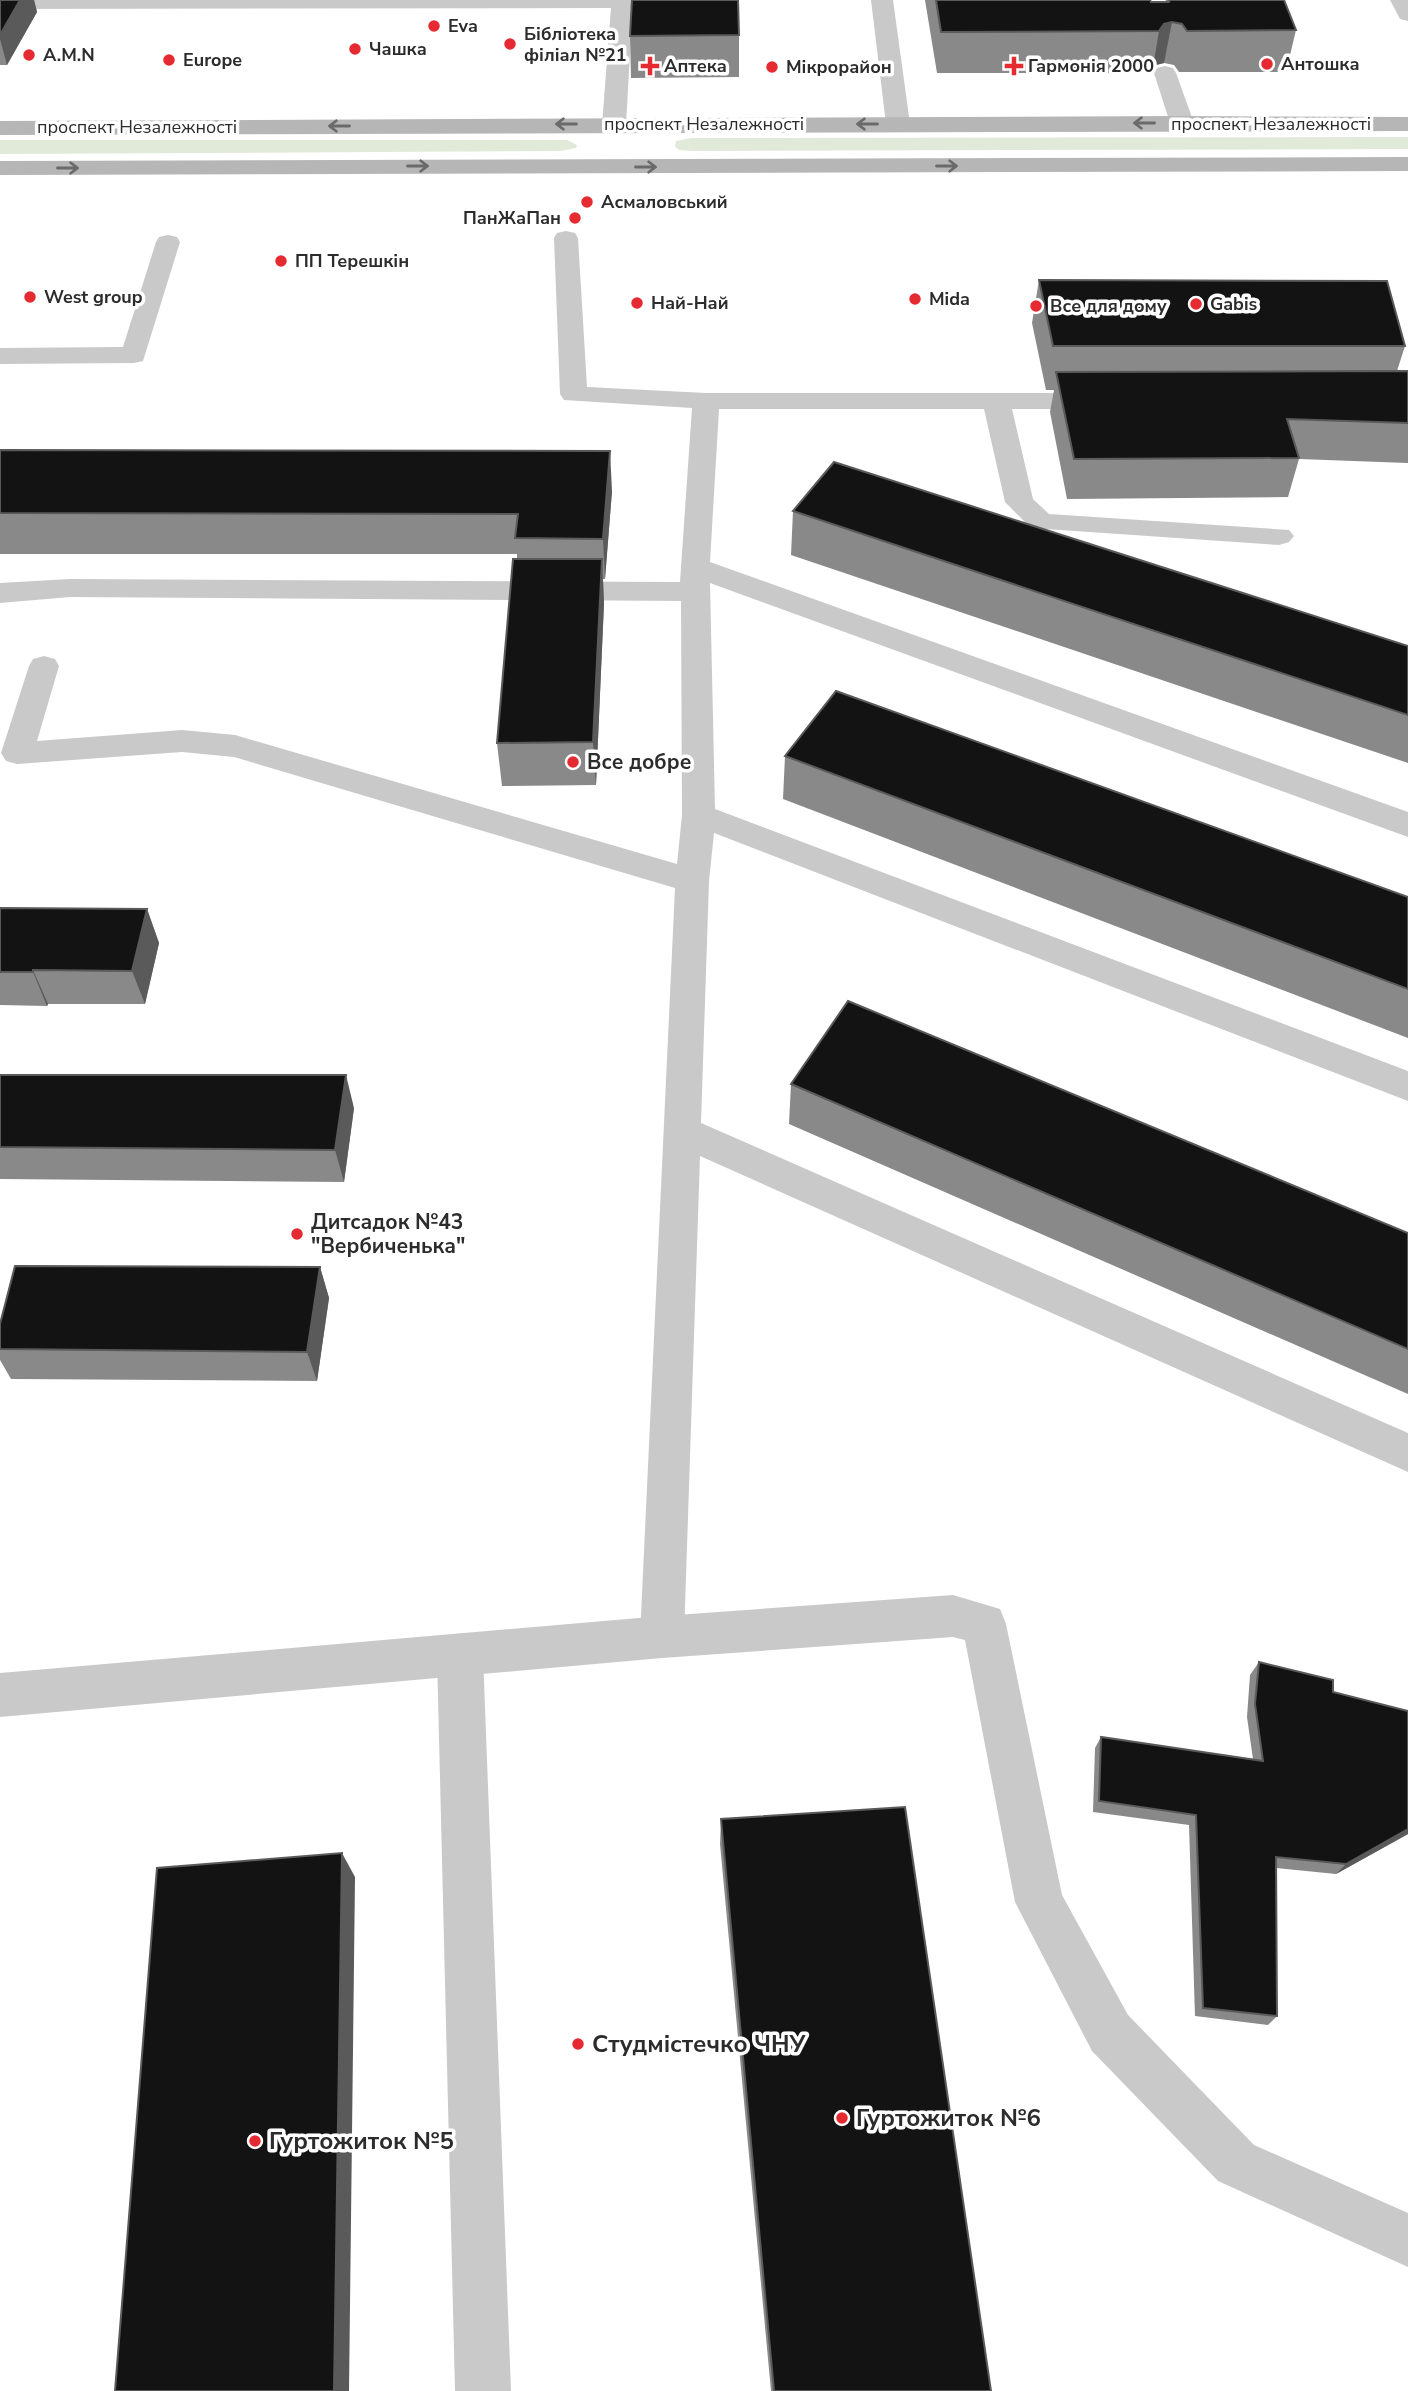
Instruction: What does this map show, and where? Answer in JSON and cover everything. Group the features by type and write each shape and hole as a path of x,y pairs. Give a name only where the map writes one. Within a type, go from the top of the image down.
{"main road":[{"name":"проспект Незалежності","path":"0,128 1408,124"},
{"name":"проспект Незалежності","path":"0,168 1408,164"}],"street":[{"path":"882,0 898,124"},
{"path":"1401,0 1408,14"},
{"path":"0,3 622,1 614,125"},
{"path":"1165,73 1182,123"},
{"path":"566,238 574,394 706,401 1133,401"},
{"path":"0,356 134,355 168,242"},
{"path":"662,1637 692,881 699,815 695,579 706,401"},
{"path":"996,401 1019,502 1041,522 1279,536"},
{"path":"0,593 70,588 695,579 1408,825"},
{"path":"44,667 17,753 181,741 235,746 692,881"},
{"path":"699,815 1408,1086"},
{"path":"682,1131 1408,1453"},
{"path":"0,1695 662,1637 953,1616 984,1623 1039,1902 1110,2033 1236,2163 1408,2240"},
{"path":"460,1656 483,2391"}],"green space":[{"path":"1408,137 1408,149 693,151 675,147 676,141 691,138"},
{"path":"0,140 567,140 577,145 576,148 561,151 0,154"}],"building":[{"path":"0,0 20,0 0,35"},
{"path":"632,0 738,0 739,35 630,36"},
{"path":"936,0 1284,0 1296,30 1187,31 1182,24 1172,22 1164,24 1159,31 941,32"},
{"path":"1039,280 1387,281 1405,346 1053,346"},
{"path":"1408,371 1408,423 1287,419 1299,458 1074,459 1056,372"},
{"path":"0,450 610,451 603,539 515,538 518,514 0,513"},
{"path":"834,462 1408,646 1408,715 793,511"},
{"path":"513,559 602,559 593,742 497,743"},
{"path":"836,691 1408,897 1408,989 785,756"},
{"path":"0,908 147,909 132,971 0,972"},
{"path":"848,1001 1408,1233 1408,1349 791,1084"},
{"path":"0,1075 346,1075 335,1150 0,1147"},
{"path":"15,1266 320,1267 307,1352 0,1349 0,1324"},
{"path":"1259,1662 1333,1680 1333,1692 1408,1711 1408,1829 1346,1864 1276,1857 1277,2016 1203,2008 1196,1815 1099,1801 1101,1737 1263,1761 1255,1704"},
{"name":"Гуртожиток №6","path":"905,1807 991,2391 774,2391 721,1819"},
{"name":"Гуртожиток №5","path":"342,1853 334,2391 115,2391 157,1868"}],"place":[{"name":"Eva","path":"434,26"},
{"name":"Бібліотека філіал №21","path":"510,44"},
{"name":"Чашка","path":"355,49"},
{"name":"A.M.N","path":"29,55"},
{"name":"Europe","path":"169,60"},
{"name":"Антошка","path":"1267,64"},
{"name":"Аптека","path":"650,66"},
{"name":"Гармонія 2000","path":"1014,66"},
{"name":"Мікрорайон","path":"772,67"},
{"name":"Асмаловський","path":"587,202"},
{"name":"ПанЖаПан","path":"575,218"},
{"name":"ПП Терешкін","path":"281,261"},
{"name":"West group","path":"30,297"},
{"name":"Mida","path":"915,299"},
{"name":"Най-Най","path":"637,303"},
{"name":"Gabis","path":"1196,304"},
{"name":"Все для дому","path":"1036,306"},
{"name":"Все добре","path":"573,762"},
{"name":"Дитсадок №43 \"Вербиченька\"","path":"297,1234"},
{"name":"Студмістечко ЧНУ","path":"578,2044"},
{"name":"Гуртожиток №6","path":"842,2118"},
{"name":"Гуртожиток №5","path":"255,2141"}]}
